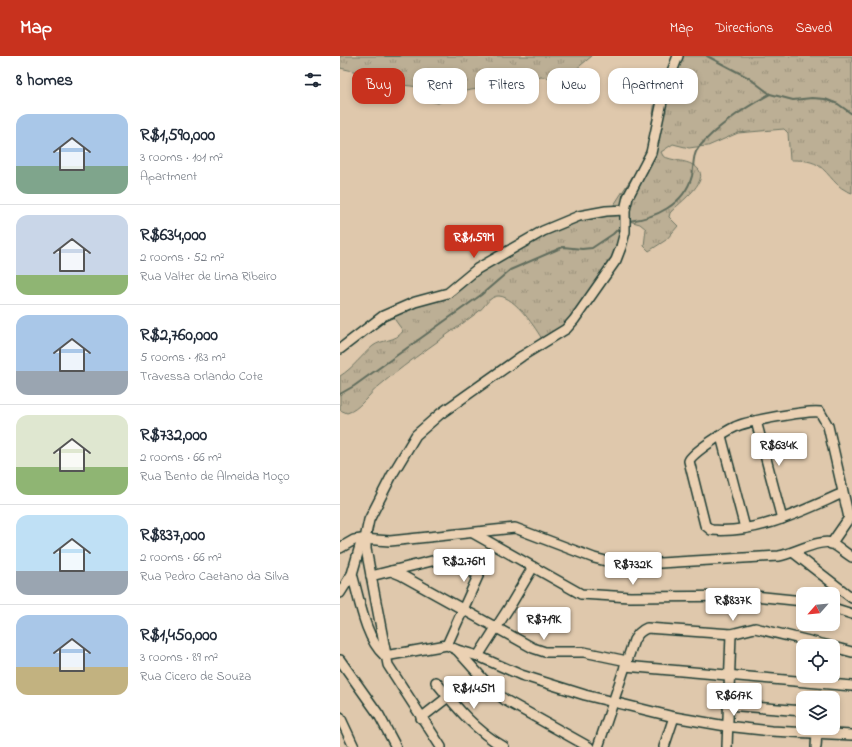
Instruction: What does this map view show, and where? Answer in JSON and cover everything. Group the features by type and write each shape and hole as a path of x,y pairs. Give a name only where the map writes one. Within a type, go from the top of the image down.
{"street":[{"path":"340,593 352,574 369,520 380,498 406,450 423,428 522,356 566,329 616,260 622,247 625,232 625,210 631,191 651,153 664,92 678,56"},
{"path":"340,349 383,316 415,302 448,293 477,269 543,231 579,216 606,211 625,210"},
{"path":"831,544 850,518 828,426 823,414 817,412 756,421 735,427 696,452 689,461 705,525 709,529 745,528 782,519 843,493"},
{"path":"756,421 782,519"},
{"path":"721,436 745,528"},
{"path":"340,548 354,540 390,540 518,528 594,558 614,562 660,563 747,558 794,553 823,542 831,544 852,557"},
{"path":"473,533 572,590 590,595 760,596 796,600"},
{"path":"364,539 385,656"},
{"path":"794,553 852,598"},
{"path":"371,576 436,560 479,574"},
{"path":"447,646 483,565"},
{"path":"478,656 533,567"},
{"path":"391,571 414,581 539,651 584,652 626,663 729,675 852,686"},
{"path":"352,574 369,629 377,646 385,656 395,678 441,747"},
{"path":"840,610 852,614"},
{"path":"598,747 638,632 647,628 731,634 755,628 801,639"},
{"path":"726,747 731,634"},
{"path":"385,656 447,646 478,656 521,675 614,703 674,717 726,726 771,731 796,732"},
{"path":"840,649 852,652"},
{"path":"457,650 483,680 505,700 590,747"},
{"path":"340,660 379,715 396,747"},
{"path":"436,682 448,697 486,737 504,747"},
{"path":"421,718 448,697"},
{"path":"727,705 796,710"},
{"path":"340,717 354,747"},
{"path":"664,747 674,717"},
{"path":"840,734 852,735"},
{"path":"816,747 817,735"},
{"path":"486,737 490,747"}],"green space":[{"path":"340,56 592,56 577,68 547,68 547,78 539,77 539,68 475,68 475,89 467,91 467,68 413,68 413,86 405,85 405,68 352,68 352,71 340,68"},
{"path":"681,56 852,56 852,193 841,188 815,163 790,160 788,133 784,129 738,133 708,146 689,148 673,144 661,152 663,156 693,165 699,170 701,177 694,190 670,213 669,217 678,226 666,240 649,251 644,246 646,229 640,224 625,220 623,243 573,320 543,341 530,321 518,307 505,298 496,296 478,312 391,376 375,389 356,409 347,413 340,410 340,376 373,346 380,342 397,337 403,331 387,309 452,290 483,268 582,216 610,211 638,168 649,144 654,104 698,104 698,68 676,68"}],"waterway":[{"path":"385,56 400,56"},
{"path":"707,56 749,78 770,94 793,100 812,98 825,99 838,104 852,114"},
{"path":"629,221 649,217 675,202 688,186 692,176 695,154 706,139 732,118 770,94"},
{"path":"340,394 354,386 481,295 510,270 563,247 582,249 592,248 613,234 620,227"}]}
